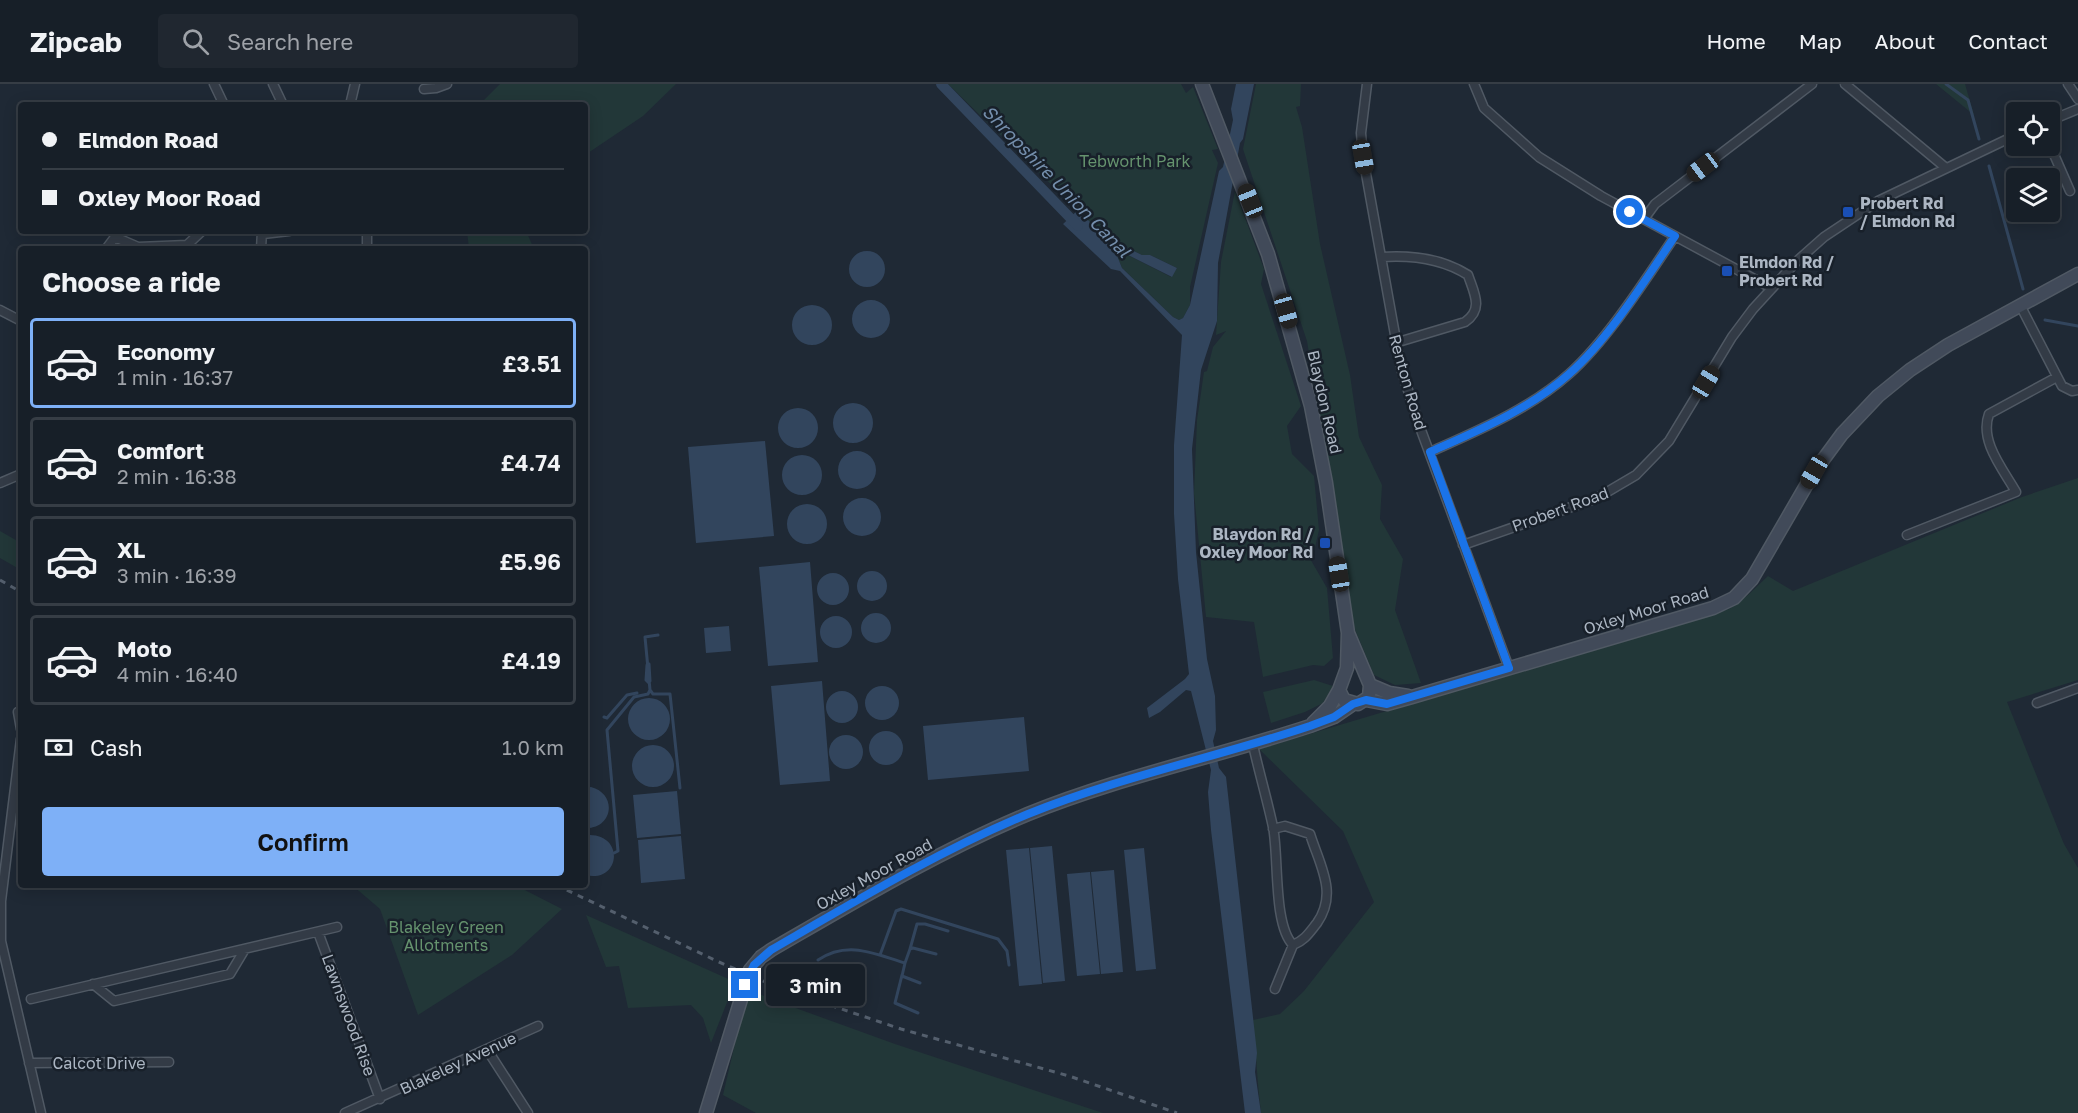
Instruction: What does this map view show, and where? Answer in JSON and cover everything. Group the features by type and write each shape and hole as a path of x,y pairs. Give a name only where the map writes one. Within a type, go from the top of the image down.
{"street":[{"path":"214,84 223,102"},
{"path":"273,84 282,102"},
{"path":"351,102 355,84"},
{"path":"429,87 447,84"},
{"name":"Blaydon Road","path":"1202,84 1250,201 1286,311 1311,406 1326,483 1348,633 1348,658 1344,678"},
{"name":"Renton Road","path":"1367,84 1362,115 1362,140 1395,343 1410,397 1509,668"},
{"path":"1474,84 1484,108 1539,157 1601,196 1771,288"},
{"path":"1644,219 1656,204 1812,84"},
{"path":"1845,84 1946,168"},
{"path":"2068,84 2078,99"},
{"path":"2060,116 2078,109"},
{"name":"Probert Road","path":"1463,544 1597,498 1636,475 1669,441 1732,337 1771,288 1797,261 1856,214 1898,190 2006,140"},
{"path":"2055,156 2070,191"},
{"path":"114,234 135,246"},
{"path":"189,246 199,234"},
{"path":"1430,452 1515,410 1568,375 1595,347 1675,236"},
{"path":"1381,257 1410,257 1457,268 1468,275 1478,303 1473,317 1465,322 1395,343"},
{"name":"Oxley Moor Road","path":"1366,700 1387,704 1713,608 1734,598 1752,579 1814,472 1863,411 1910,370 1948,345 2078,274"},
{"path":"2020,305 2062,386 2072,391 2078,390"},
{"path":"0,310 18,319"},
{"path":"1906,535 2016,492 1986,438 1986,423 1989,414 2057,377"},
{"path":"0,483 18,475"},
{"name":"Blaydon Road","path":"1348,633 1369,682"},
{"path":"1357,673 1369,682 1370,694 1366,700 1353,704 1344,700 1339,690 1344,678 1357,673"},
{"name":"Oxley Moor Road","path":"1369,682 1389,693 1412,697"},
{"path":"2037,703 2078,688"},
{"name":"Oxley Moor Road","path":"1310,726 1330,706 1339,690"},
{"name":"Oxley Moor Road","path":"706,1113 745,985 754,965 771,950 977,837 1029,814 1141,776 1253,745 1310,726 1334,717 1353,704"},
{"path":"1253,745 1273,829 1281,911 1288,939 1293,945"},
{"path":"18,763 1,901 1,941 41,1113"},
{"path":"1273,829 1285,826 1310,834 1329,891 1326,911 1304,940 1293,945 1278,972 1275,989"},
{"path":"31,999 337,927"},
{"name":"Lawnswood Rise","path":"318,932 380,1099"},
{"path":"93,984 114,1001 230,974 245,949"},
{"name":"Blakeley Avenue","path":"345,1113 488,1051 538,1026"},
{"path":"488,1051 528,1113"},
{"name":"Calcot Drive","path":"29,1063 169,1062"}],"green space":[{"path":"500,84 676,84 643,116 588,153 588,102 482,102"},
{"name":"Tebworth Park","path":"948,84 1181,84 1186,93 1193,87 1218,149 1212,150 1218,163 1190,287 1190,305 1183,318 1179,320 1173,317 1122,268 1114,248 1171,277 1177,268 1150,255 1142,255 1105,237"},
{"path":"1256,84 1301,84 1300,106 1296,107 1302,127 1320,244 1350,375 1359,437 1382,485 1380,519 1403,559 1395,610 1421,683 1395,685 1374,675 1353,625 1307,341 1243,149"},
{"path":"1936,84 1965,84 1974,115"},
{"path":"1235,191 1264,269 1261,284 1301,406 1287,426 1292,454 1314,476 1319,530 1314,552 1305,550 1327,588 1333,658 1324,666 1313,665 1263,677 1254,622 1206,617 1194,493 1197,420 1204,372 1207,371 1213,347 1226,331 1216,335 1221,262"},
{"path":"467,234 527,234 533,246 469,246"},
{"path":"2078,478 2078,680 2007,702 2064,844 2078,868 2078,1113 1261,1113 1253,1020 1280,1014 1304,991 1374,902 1343,831 1259,749 1729,609 1768,576 1793,591 2022,497"},
{"path":"0,531 18,541 18,568 0,558"},
{"path":"1314,680 1333,686 1323,703 1305,712 1271,723 1263,692"},
{"name":"Blakeley Green Allotments","path":"356,888 521,888 562,909 512,955 418,1015 380,909"},
{"path":"586,915 735,982 711,1043 703,1018 691,1005 628,1008 619,966 606,967"},
{"path":"748,988 768,998 895,1044 1103,1113 756,1113 723,1095"}],"water":[{"path":"1236,84 1254,84 1243,139 1240,143 1218,263 1217,321 1201,370 1192,449 1196,552 1207,659 1215,696 1216,730 1213,741 1219,768 1226,777 1257,1053 1255,1072 1261,1113 1245,1113 1211,830 1208,792 1211,770 1191,691 1186,690 1160,712 1149,718 1147,708 1189,674 1178,579 1174,514 1174,445 1182,335 1120,271 1111,269 1063,224 1078,210 1105,237 1142,255 1150,255 1177,268 1172,277 1114,248 1122,268 1173,317 1179,320 1183,318 1190,305 1219,171 1223,167 1233,120 1231,109"},
{"path":"867,251 880,256 885,269 880,282 867,287 854,282 849,269 854,256"},
{"path":"871,300 884,306 890,319 884,332 871,338 858,332 852,319 858,306"},
{"path":"812,305 820,306 826,311 831,317 831,333 826,339 820,344 812,345 804,344 798,339 793,333 792,325 793,317 798,311 804,306"},
{"path":"853,403 867,409 873,423 867,437 853,443 839,437 833,423 839,409"},
{"path":"798,408 806,409 812,414 817,420 817,436 812,442 806,447 798,448 790,447 784,442 779,436 778,428 779,420 784,414 790,409"},
{"path":"765,441 774,536 696,543 688,447"},
{"path":"857,451 871,456 876,470 871,484 857,489 843,484 838,470 843,456"},
{"path":"802,455 810,456 816,461 821,467 821,483 816,489 810,494 802,495 794,494 788,489 783,483 782,475 783,467 788,461 794,456"},
{"path":"862,498 876,503 881,517 876,531 862,536 848,531 843,517 848,503"},
{"path":"807,504 815,505 821,510 826,516 826,532 821,538 815,543 807,544 799,543 793,538 788,532 787,524 788,516 793,510 799,505"},
{"path":"810,562 818,662 768,666 759,567"},
{"path":"872,571 883,575 887,586 883,597 872,601 861,597 857,586 861,575"},
{"path":"833,573 844,578 849,589 844,600 833,605 822,600 817,589 822,578"},
{"path":"876,613 887,617 891,628 887,639 876,643 865,639 861,628 865,617"},
{"path":"836,616 847,621 852,632 847,643 836,648 825,643 820,632 825,621"},
{"path":"729,626 731,651 706,653 704,628"},
{"path":"822,681 830,781 780,785 771,686"},
{"path":"882,686 894,691 899,703 894,715 882,720 870,715 865,703 870,691"},
{"path":"842,691 854,695 858,707 854,719 842,723 830,719 826,707 830,695"},
{"path":"649,698 664,704 670,719 664,734 649,740 634,734 628,719 634,704"},
{"path":"1024,717 1029,771 928,780 923,726"},
{"path":"886,731 898,736 903,748 898,760 886,765 874,760 869,748 874,736"},
{"path":"846,735 858,740 863,752 858,764 846,769 834,764 829,752 834,740"},
{"path":"653,745 668,751 674,766 668,781 653,787 638,781 632,766 638,751"},
{"path":"588,788 600,791 605,796 609,810 602,823 588,828"},
{"path":"677,791 681,834 637,838 633,795"},
{"path":"588,836 602,837 613,850 614,859 611,867 605,873 596,876 588,875"},
{"path":"681,836 685,879 641,883 638,840"},
{"path":"1052,846 1065,981 1043,983 1030,848"},
{"path":"1029,848 1042,984 1019,986 1006,850"},
{"path":"1144,848 1156,969 1136,971 1124,850"},
{"path":"1114,870 1123,972 1101,974 1091,872"},
{"path":"1090,872 1100,974 1077,976 1067,874"}],"waterway":[{"name":"Shropshire Union Canal","path":"941,84 1078,226"},
{"path":"1946,84 1968,100 1979,139"},
{"path":"1989,166 2023,289"},
{"path":"2045,320 2078,326"},
{"path":"658,635 645,637 650,690 653,694 670,694 680,788"},
{"path":"649,664 650,681"},
{"path":"647,665 646,680 649,683"},
{"path":"614,853 618,851 607,730 634,697 648,694 650,690"},
{"path":"604,717 607,718 627,695 637,693"},
{"path":"880,955 896,911 901,909 998,939 1007,951 1009,965"},
{"path":"910,949 917,924 948,931"},
{"path":"818,960 829,954 851,950 872,953 905,963 910,949 913,948 936,954"},
{"path":"905,963 902,976 920,983"},
{"path":"902,975 895,1003 918,1013"}],"railway":[{"path":"0,580 18,590"},
{"path":"562,888 782,989 901,1029 1069,1076 1177,1113"}],"place":[{"name":"Probert Rd / Elmdon Rd","path":"1848,212"},
{"name":"Elmdon Rd / Probert Rd","path":"1727,271"},
{"name":"Blaydon Rd / Oxley Moor Rd","path":"1325,543"}],"route":[{"path":"745,985 750,970 761,957 771,950 918,868 977,837 1029,814 1089,792 1253,745 1310,726 1334,717 1353,704 1366,700 1387,704 1509,668 1430,452 1499,419 1550,389 1568,375 1595,347 1675,236 1630,212"}]}
